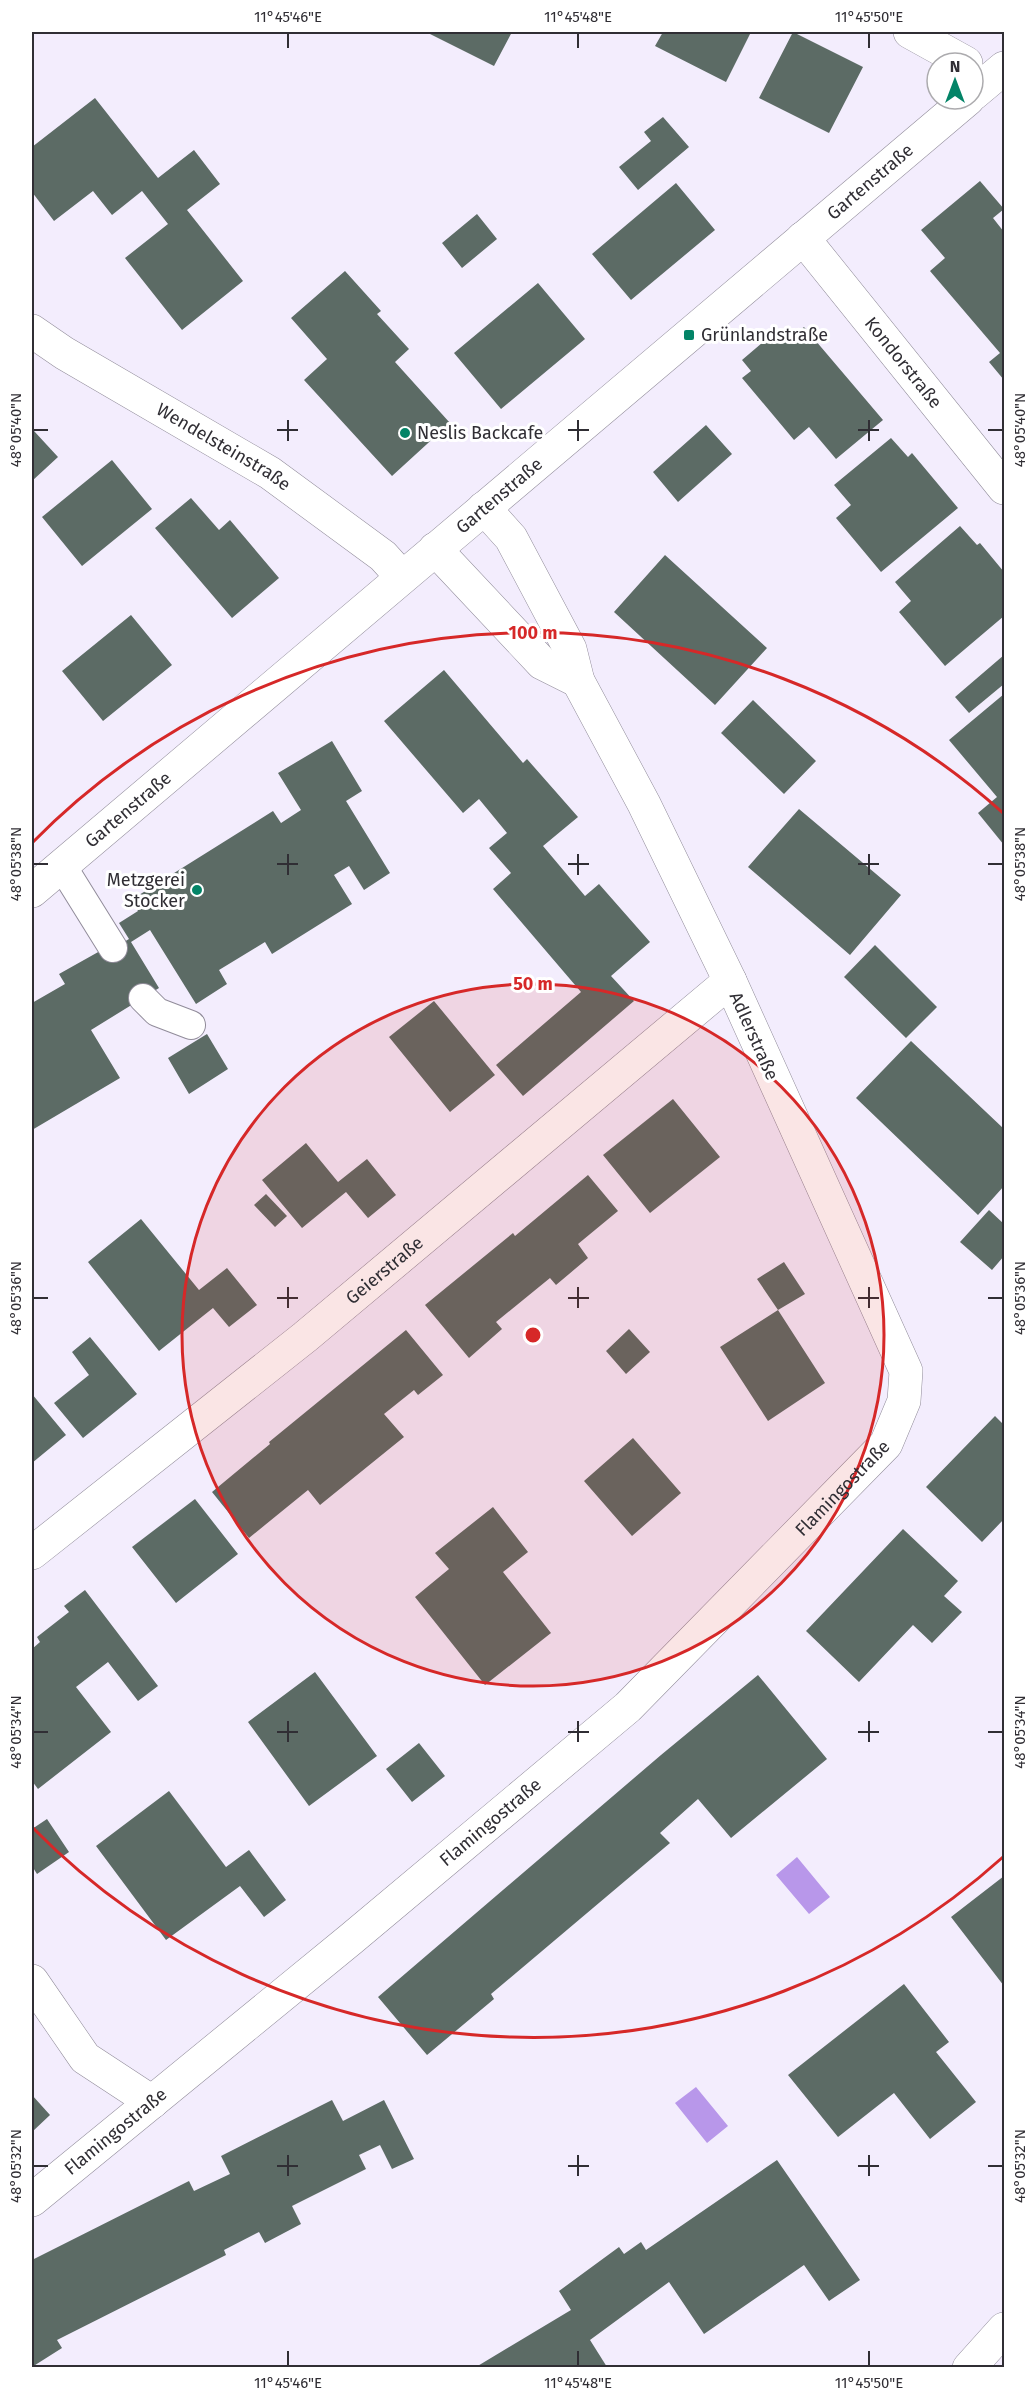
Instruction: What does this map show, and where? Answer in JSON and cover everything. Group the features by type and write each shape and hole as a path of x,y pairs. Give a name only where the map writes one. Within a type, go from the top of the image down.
{"street":[{"path":"910,32 937,51"},
{"name":"Gartenstraße","path":"32,891 803,238 944,111"},
{"name":"Kondorstraße","path":"803,238 1005,488"},
{"name":"Wendelsteinstraße","path":"32,331 270,473 383,556 402,577"},
{"name":"Adlerstraße","path":"484,508 511,538 570,649 578,681 644,804 730,981 906,1371 904,1401"},
{"path":"435,549 542,663 578,681"},
{"name":"Geierstraße","path":"32,1553 305,1337 730,981"},
{"name":"Flamingostraße","path":"32,2200 351,1939 628,1707 886,1443 904,1401"},
{"path":"32,1981 85,2058 152,2102"},
{"path":"969,2367 1005,2329"}],"lane":[{"path":"62,866 113,948"},
{"path":"143,998 157,1012 191,1025"}],"shaded area":[{"path":"797,1857 830,1897 809,1914 776,1875"},
{"path":"696,2087 728,2126 707,2143 675,2103"}],"building":[{"path":"426,32 512,32 494,66"},
{"path":"663,32 751,32 726,82 655,46"},
{"path":"793,32 863,67 829,133 759,98"},
{"path":"95,98 158,178 194,150 220,184 187,210 243,281 182,330 125,258 168,224 142,191 112,215 93,191 54,221 32,192 32,147"},
{"path":"663,117 689,147 638,190 619,167 651,141 644,132"},
{"path":"980,181 1004,209 993,218 1004,232 1004,380 989,362 1000,353 930,271 945,258 921,230"},
{"path":"676,183 715,230 631,300 592,254"},
{"path":"477,214 497,239 462,268 442,243"},
{"path":"345,271 381,311 377,314 409,349 395,362 450,423 392,476 304,380 327,359 291,318"},
{"path":"538,283 585,339 501,409 454,353"},
{"path":"804,327 883,420 836,459 809,427 794,440 742,378 751,371 742,360 776,331 785,342"},
{"path":"706,425 732,454 678,502 653,472"},
{"path":"34,431 58,457 32,481 32,433"},
{"path":"891,438 908,457 912,453 958,508 881,572 836,518 851,505 834,485"},
{"path":"112,460 152,509 82,566 42,517"},
{"path":"191,498 219,530 230,520 279,578 232,618 155,528"},
{"path":"960,526 977,545 980,543 1004,572 1004,616 945,666 899,612 911,601 895,582"},
{"path":"665,555 767,648 715,705 614,612"},
{"path":"131,615 172,665 103,721 62,671"},
{"path":"1004,655 1004,684 969,713 955,697"},
{"path":"444,670 523,763 527,759 578,817 543,846 585,896 599,884 650,942 611,976 634,1001 523,1096 496,1065 581,992 493,889 511,873 489,848 507,833 479,799 463,813 384,721"},
{"path":"1004,694 1004,845 978,813 997,797 949,740"},
{"path":"753,700 816,761 784,794 721,733"},
{"path":"332,741 362,791 346,801 390,873 364,890 349,866 334,875 352,904 272,954 265,942 219,970 227,984 196,1004 150,930 131,942 159,988 91,1030 120,1078 32,1130 32,1003 65,984 59,974 100,951 102,955 129,939 119,923 138,911 131,900 273,811 281,823 301,810 278,773"},
{"path":"799,809 901,895 850,955 748,867"},
{"path":"875,945 937,1007 906,1038 844,977"},
{"path":"434,1001 495,1075 450,1112 389,1037"},
{"path":"207,1034 228,1069 189,1094 168,1058"},
{"path":"911,1041 1004,1129 1004,1186 978,1215 856,1098"},
{"path":"673,1099 720,1157 650,1213 603,1155"},
{"path":"306,1143 338,1182 367,1159 396,1195 368,1218 346,1192 302,1228 262,1180"},
{"path":"588,1175 618,1211 578,1244 588,1258 556,1285 550,1278 496,1322 502,1329 469,1358 425,1305 513,1233 515,1236"},
{"path":"266,1194 287,1216 275,1227 254,1205"},
{"path":"989,1210 1004,1224 1004,1256 992,1270 960,1242"},
{"path":"141,1219 199,1290 227,1268 257,1305 229,1327 213,1308 159,1351 88,1262"},
{"path":"784,1262 805,1294 778,1310 757,1279"},
{"path":"778,1310 825,1383 768,1421 720,1347"},
{"path":"629,1329 650,1352 626,1374 606,1351"},
{"path":"406,1330 443,1375 418,1395 414,1390 384,1414 404,1437 320,1505 308,1490 249,1538 212,1492 270,1444 269,1442"},
{"path":"90,1337 137,1394 83,1438 54,1403 89,1375 72,1352"},
{"path":"32,1394 66,1435 32,1463"},
{"path":"995,1416 1004,1425 1004,1519 982,1542 926,1487"},
{"path":"633,1438 681,1493 632,1536 584,1481"},
{"path":"195,1499 238,1554 176,1603 132,1547"},
{"path":"493,1507 528,1552 503,1572 551,1633 485,1685 415,1597 449,1569 435,1553"},
{"path":"903,1529 958,1581 944,1596 962,1612 932,1643 913,1625 859,1682 806,1631"},
{"path":"85,1590 158,1686 138,1701 108,1662 76,1687 111,1732 38,1789 32,1781 32,1649 40,1642 37,1637 69,1612 64,1606"},
{"path":"315,1672 377,1756 309,1806 248,1722"},
{"path":"758,1675 827,1759 731,1838 698,1799 660,1833 670,1843 491,1994 494,1999 427,2055 378,1997"},
{"path":"419,1743 445,1776 412,1802 386,1769"},
{"path":"169,1791 226,1867 249,1850 286,1900 264,1917 240,1886 166,1940 96,1846"},
{"path":"47,1819 69,1852 37,1874 32,1866 32,1829"},
{"path":"1004,1876 1004,1986 951,1917"},
{"path":"904,1984 949,2042 936,2052 976,2102 930,2139 894,2093 838,2137 788,2075"},
{"path":"32,2095 50,2115 32,2132"},
{"path":"332,2100 343,2121 384,2100 414,2159 392,2169 380,2145 359,2155 366,2169 292,2206 301,2224 265,2243 259,2232 224,2250 226,2255 57,2340 62,2348 32,2367 32,2260 189,2181 194,2191 230,2174 221,2156"},
{"path":"777,2160 860,2280 829,2301 804,2265 704,2334 669,2282 590,2340 607,2367 476,2367 571,2310 559,2291 619,2247 624,2254 641,2242 646,2250"}],"place":[{"name":"Grünlandstraße","path":"689,335"},
{"name":"Neslis Backcafe","path":"405,433"},
{"name":"Metzgerei Stocker","path":"197,890"}]}
